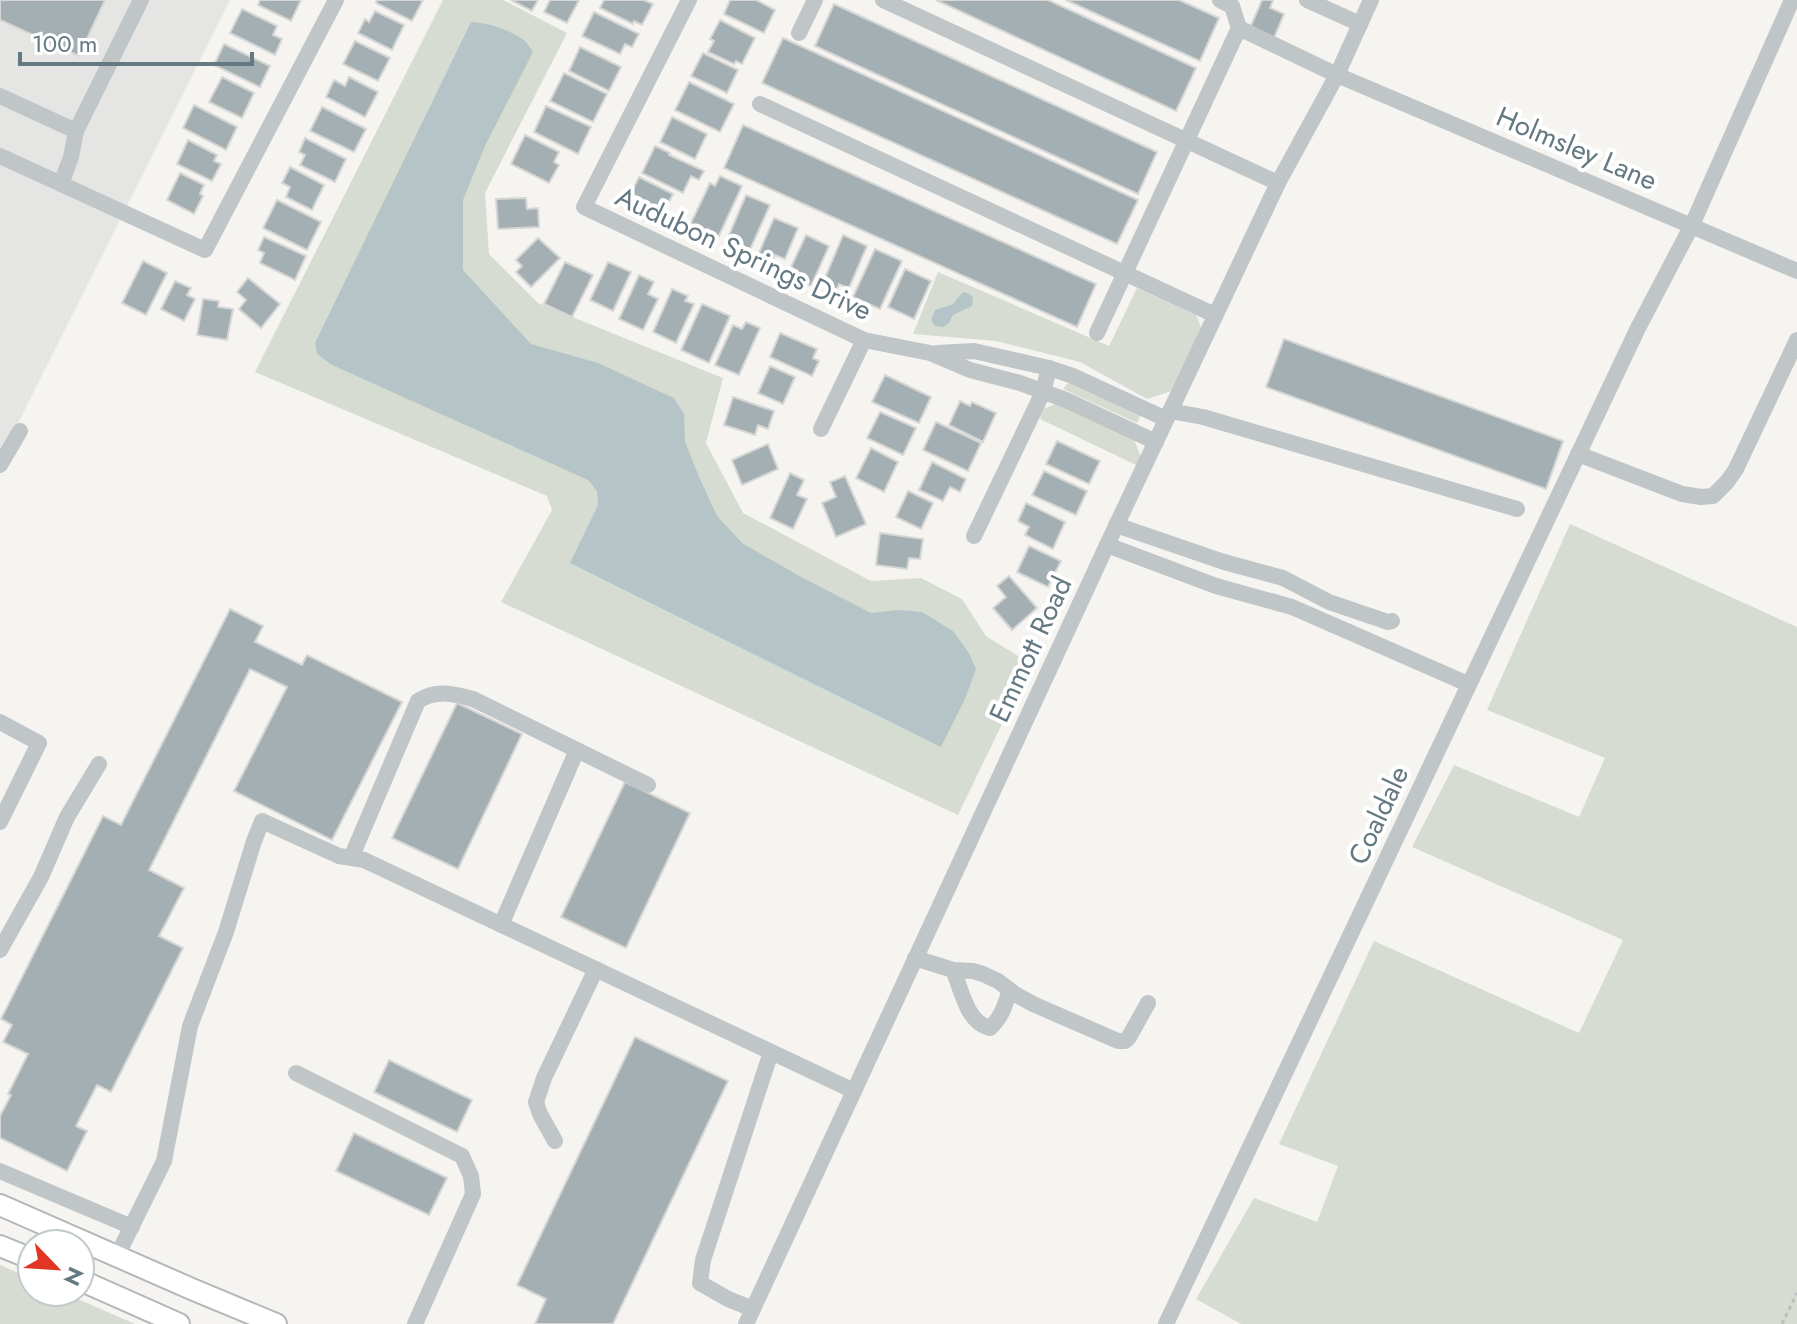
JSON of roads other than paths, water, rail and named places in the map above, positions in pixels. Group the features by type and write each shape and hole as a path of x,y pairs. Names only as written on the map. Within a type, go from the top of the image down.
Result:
{"main road":[{"path":"0,1205 276,1324"},
{"path":"102,1289 117,1256"},
{"path":"96,1287 179,1324"}],"street":[{"path":"61,184 76,131 141,0"},
{"path":"0,156 205,250 336,0"},
{"name":"Audubon Springs Drive","path":"689,0 584,207 864,340 930,353 970,370 1020,383 1066,400 1156,442"},
{"path":"799,33 815,0"},
{"path":"883,0 1278,183"},
{"path":"1097,333 1239,28 1232,6 1220,0"},
{"path":"1307,0 1360,24"},
{"name":"Emmott Road","path":"750,1316 1215,315 1278,183 1337,75 1371,0"},
{"name":"Coaldale","path":"1166,1324 1638,328 1692,225 1792,0"},
{"name":"Holmsley Lane","path":"1239,28 1337,75 1797,271"},
{"path":"0,96 76,131"},
{"path":"760,104 1215,315"},
{"path":"821,429 864,340"},
{"path":"1578,454 1682,494 1713,496 1736,469 1797,340"},
{"name":"Audubon Springs Drive","path":"930,353 974,351 1049,368 1168,415 1203,417 1517,509"},
{"path":"974,536 1043,392 1049,368"},
{"path":"0,465 20,431"},
{"path":"1116,525 1224,562 1283,578 1329,602 1392,621"},
{"path":"1107,545 1216,586 1292,607 1468,684"},
{"path":"351,858 418,701 435,693 473,699 648,785"},
{"path":"0,722 39,743 0,822"},
{"path":"501,925 577,750"},
{"path":"0,950 41,877 67,817 99,764"},
{"path":"117,1256 164,1161 190,1026 226,932 262,821 339,856 364,860 854,1091"},
{"path":"915,958 953,970 983,974 1033,1004 1118,1041 1129,1037 1148,1003"},
{"path":"555,1141 536,1102 544,1078 596,969"},
{"path":"953,970 963,999 981,1026 990,1028 999,1020 1010,990"},
{"path":"750,1316 700,1283 703,1260 771,1052"},
{"path":"296,1073 462,1156 471,1176 473,1194 415,1324"},
{"path":"0,1171 132,1227"}]}
